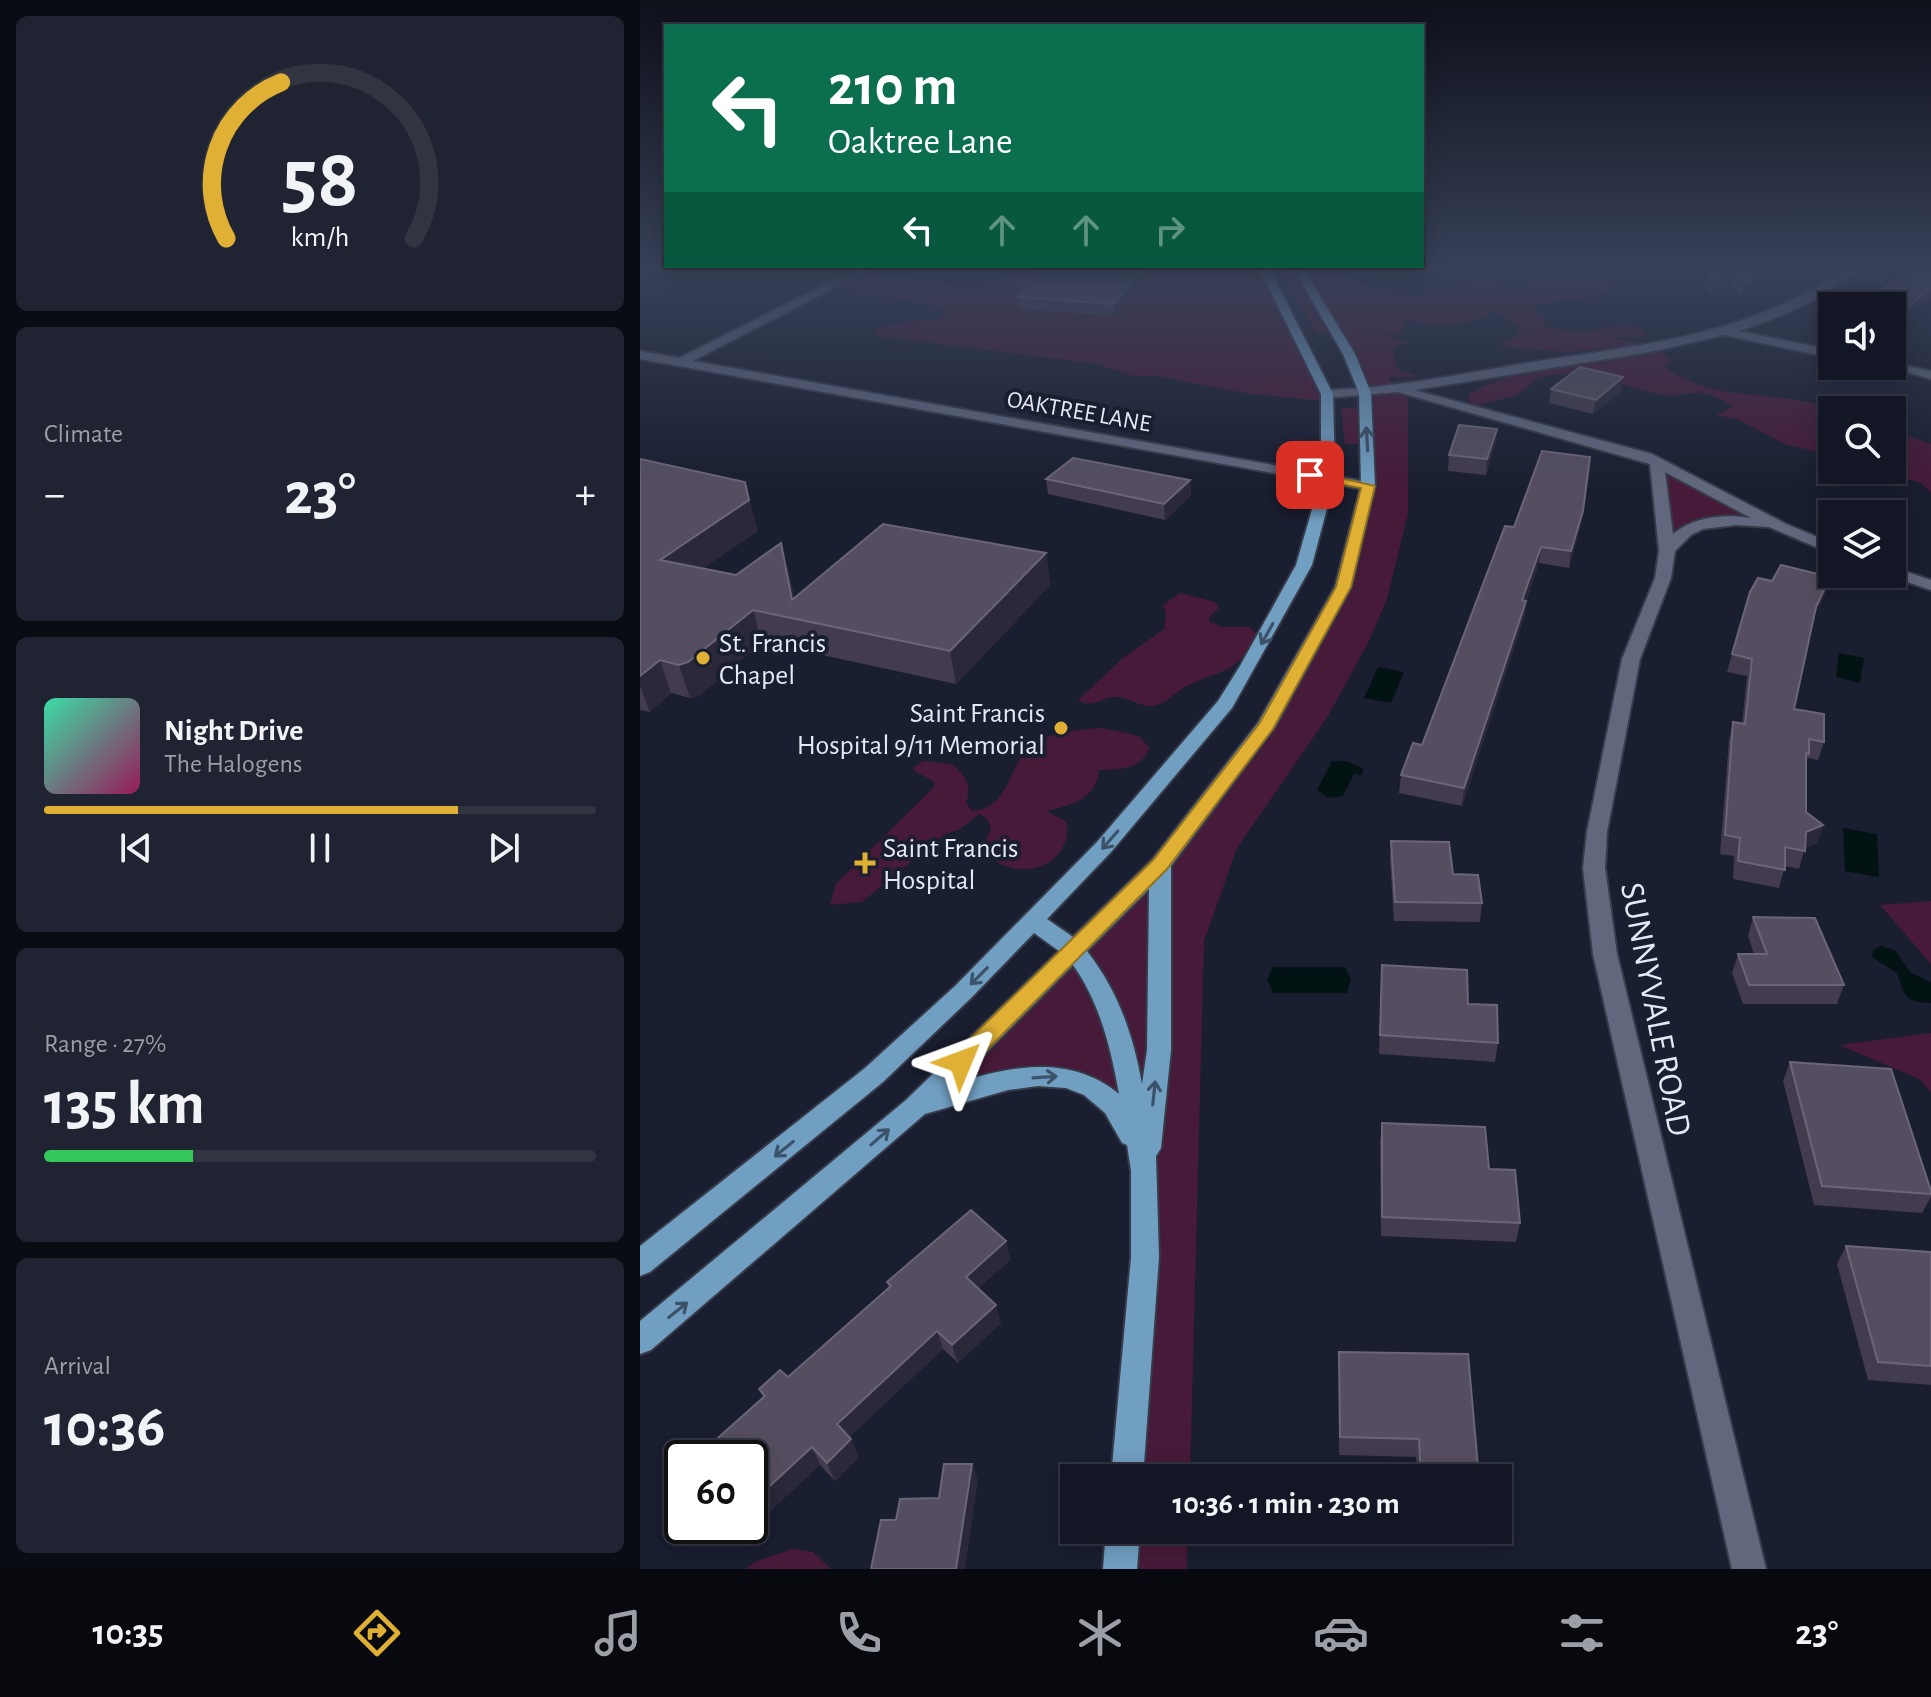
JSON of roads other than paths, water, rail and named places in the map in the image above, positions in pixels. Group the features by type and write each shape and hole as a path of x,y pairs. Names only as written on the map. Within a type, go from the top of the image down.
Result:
{"main road":[{"path":"640,1263 874,1075 1034,921 1104,847 1225,704 1304,565 1328,478 1327,394 1301,341"},
{"path":"640,1340 915,1107 1160,865 1236,770 1300,668 1343,587 1368,486 1365,393 1341,341"},
{"path":"1128,1464 1145,1257 1145,1171 1159,1050 1160,865"},
{"path":"1034,921 1074,950 1101,986 1114,1019 1145,1171"},
{"path":"915,1107 1002,1081 1050,1075 1070,1077 1089,1083 1117,1105 1145,1171"},
{"path":"1120,1569 1122,1544"}],"street":[{"path":"681,362 722,341"},
{"path":"1327,394 1395,389 1672,341"},
{"path":"1770,341 1818,351"},
{"name":"OAKTREE LANE","path":"640,355 1368,486"},
{"path":"1906,370 1931,375"},
{"path":"1395,389 1657,462 1818,543"},
{"name":"SUNNYVALE ROAD","path":"1657,462 1667,551 1663,578 1631,659 1597,832 1596,902 1605,954 1749,1569"},
{"path":"1667,551 1686,529 1708,522 1740,521 1781,527"},
{"path":"1906,577 1931,585"}],"place":[{"name":"St. Francis Chapel","path":"703,658"},
{"name":"Saint Francis Hospital 9/11 Memorial","path":"1061,728"},
{"name":"Saint Francis Hospital","path":"865,863"}]}
